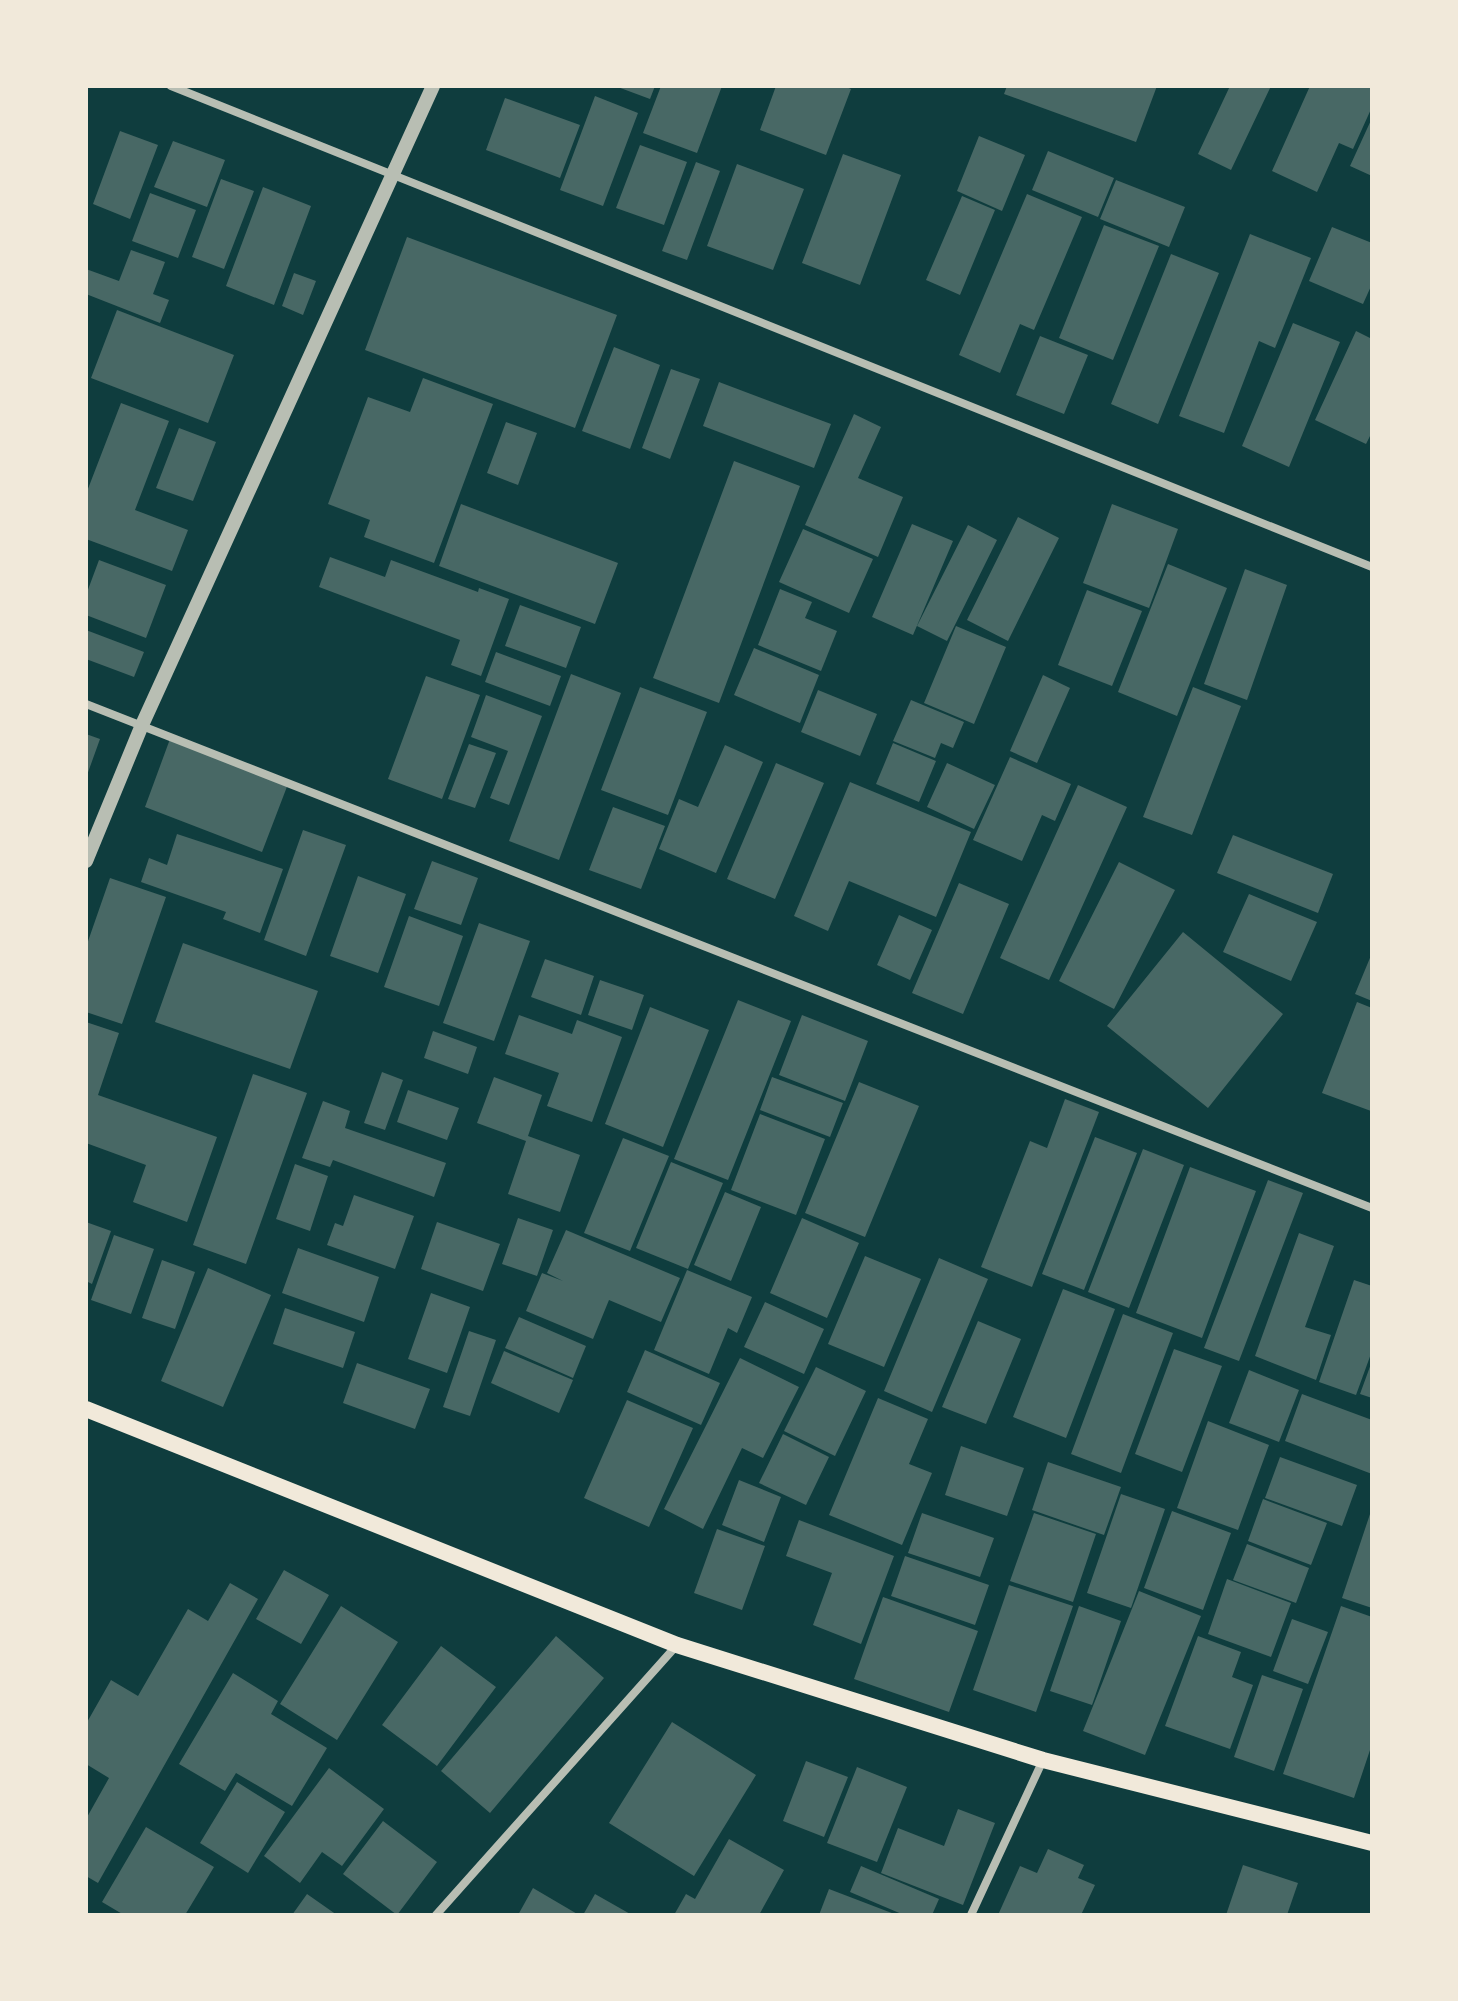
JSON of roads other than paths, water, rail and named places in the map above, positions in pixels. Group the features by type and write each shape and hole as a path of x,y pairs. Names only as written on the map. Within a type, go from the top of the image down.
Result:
{"main road":[{"path":"86,1409 677,1645 1043,1760 1372,1843"}],"street":[{"path":"171,86 1372,567"},
{"path":"86,861 142,725 433,86"},
{"path":"86,704 1372,1208"},
{"path":"436,1915 677,1645"},
{"path":"971,1915 1043,1760"}]}
